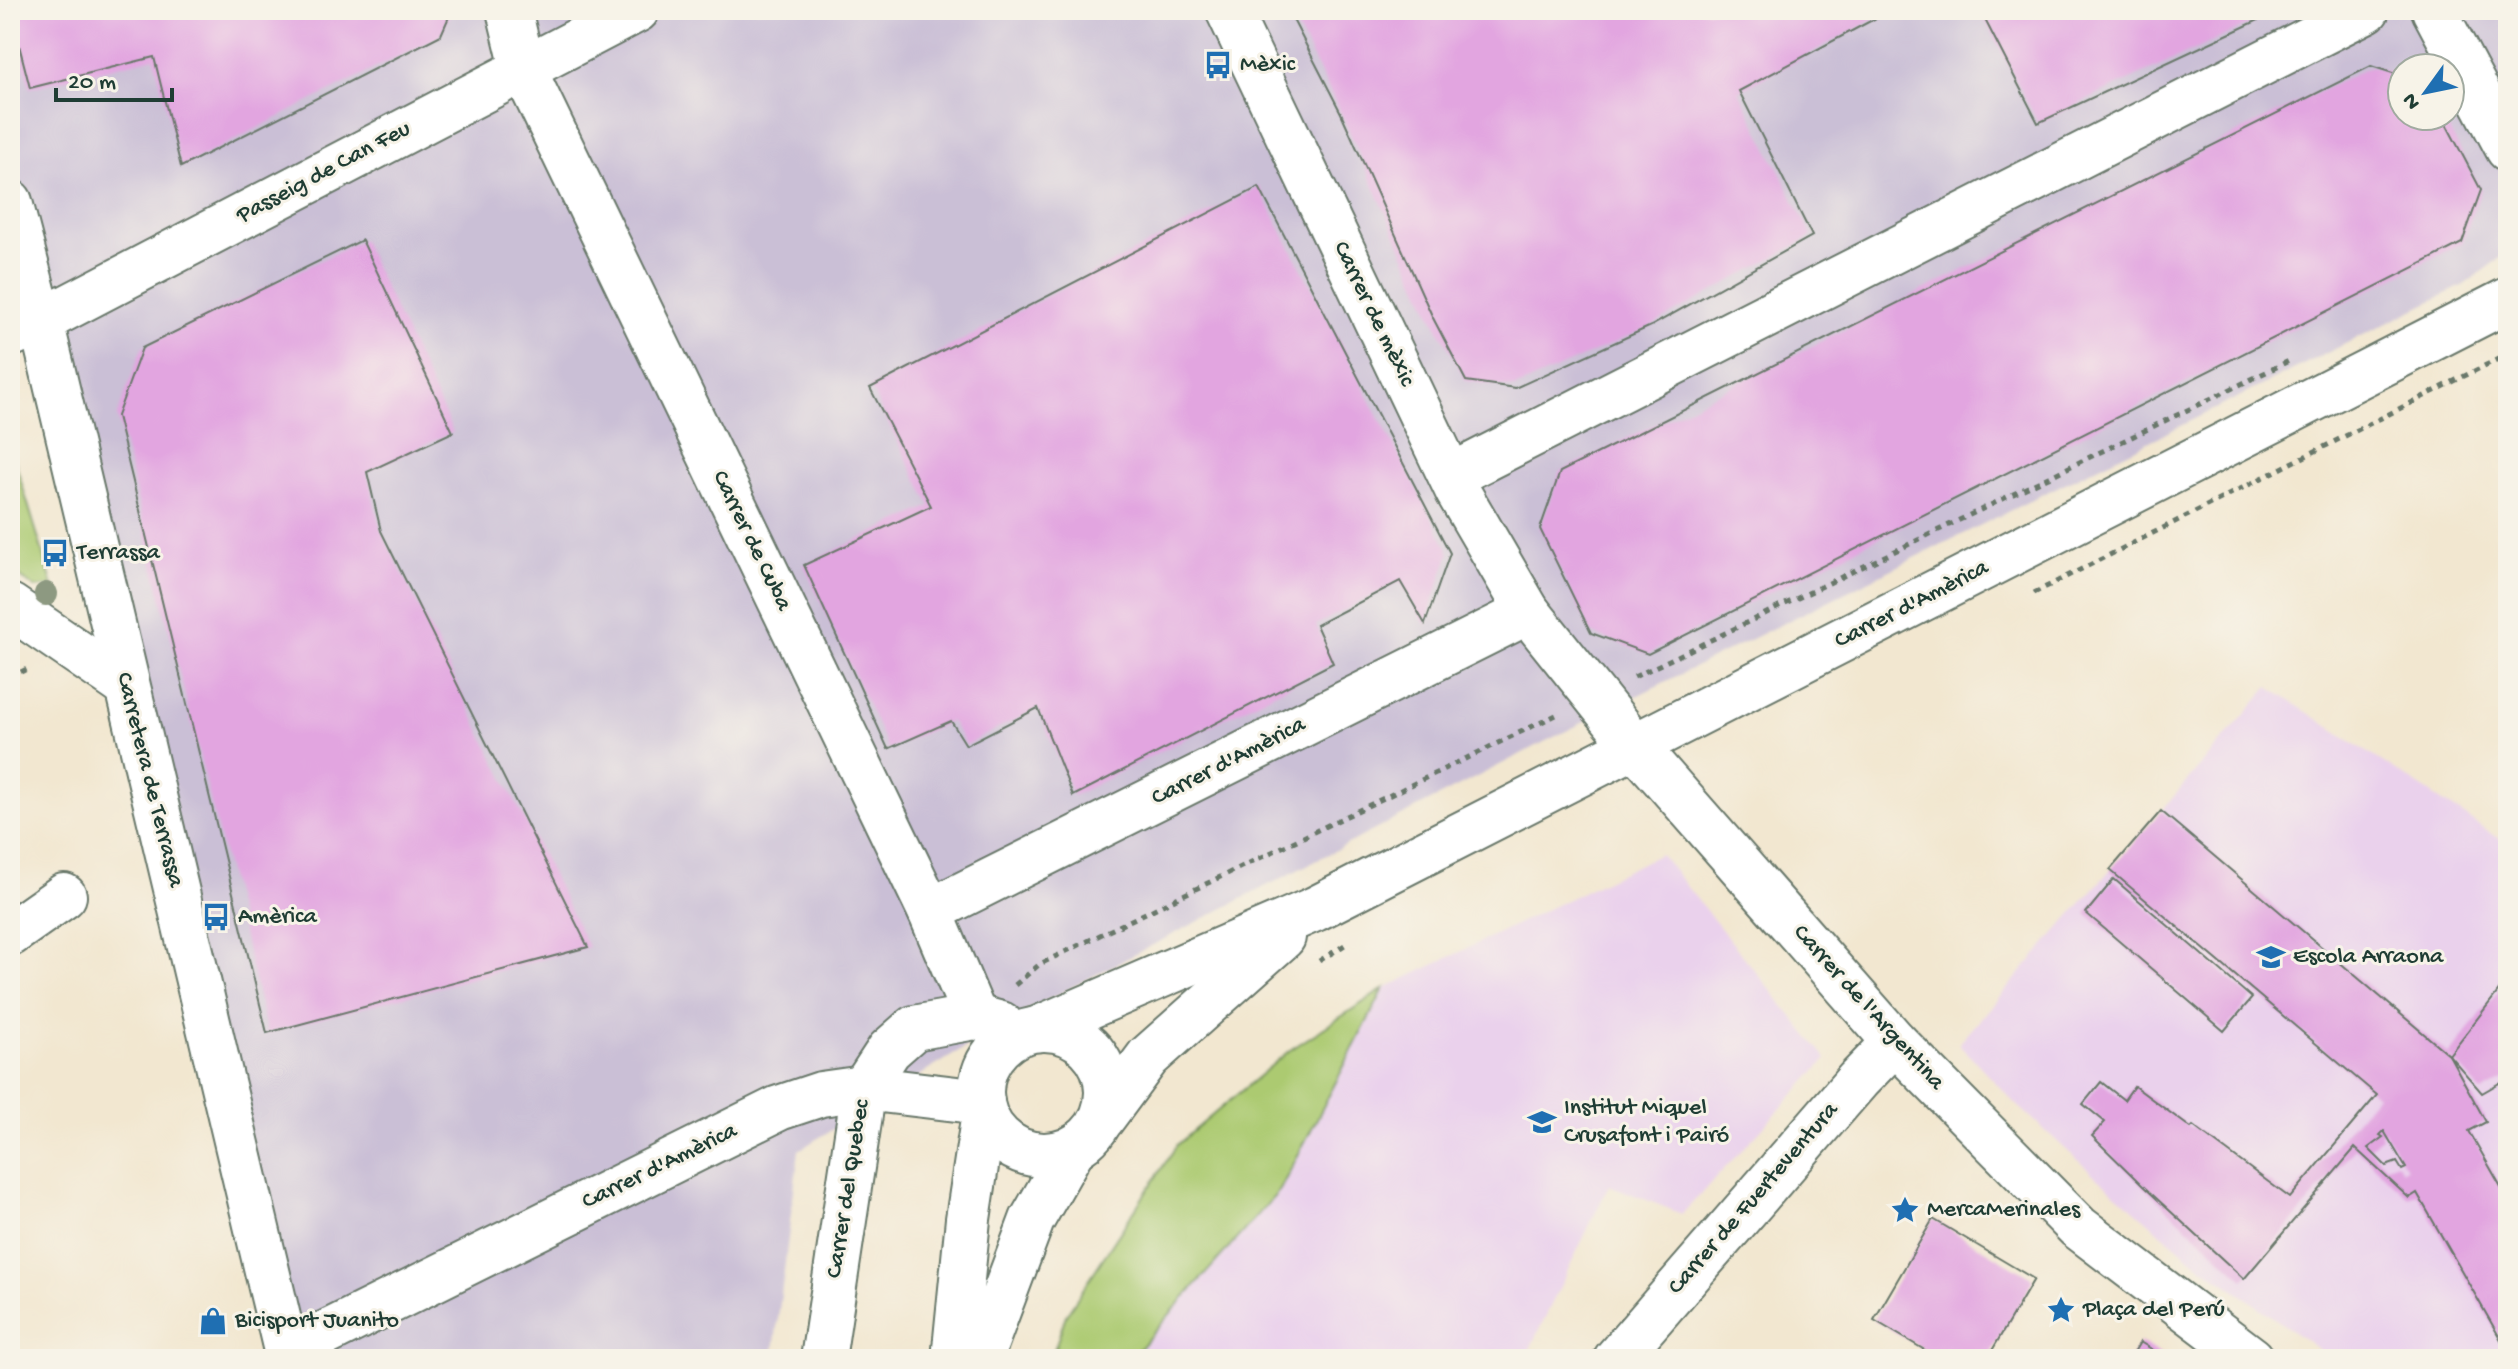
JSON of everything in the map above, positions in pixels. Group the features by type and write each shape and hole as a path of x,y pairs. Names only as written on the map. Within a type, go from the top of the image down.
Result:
{"street":[{"name":"Carrer de Cuba","path":"509,10 523,68 930,911 975,1017"},
{"name":"Passeig de Can Feu","path":"25,328 637,10"},
{"name":"Carrer de mèxic","path":"1228,10 1451,476 1528,612"},
{"path":"1451,476 2367,10"},
{"path":"2434,10 2508,149"},
{"name":"Carretera de Terrassa","path":"10,202 25,328 125,685 287,1356"},
{"name":"Carrer d'Amèrica","path":"1033,1030 1315,909 2508,300"},
{"path":"10,606 125,685"},
{"name":"Carrer d'Amèrica","path":"930,911 1528,612"},
{"name":"Carrer de l'Argentina","path":"1528,612 1636,747 1895,1042 2078,1227 2252,1359"},
{"path":"10,934 64,896"},
{"name":"Carrer d'Amèrica","path":"1102,1119 1148,1057 1315,909"},
{"path":"864,1088 889,1050 914,1028 975,1017 1033,1030 1060,1031 1090,1048 1103,1070 1108,1095 1102,1119 1090,1136 1072,1150 1032,1220 980,1359"},
{"path":"954,1359 983,1107 983,1077 989,1061 1006,1041 1033,1030"},
{"name":"Carrer de Fuerteventura","path":"1616,1359 1858,1080 1895,1042"},
{"name":"Carrer d'Amèrica","path":"287,1356 779,1108 821,1094 864,1088"},
{"name":"Carrer del Quebec","path":"823,1359 864,1088 983,1107"},
{"path":"983,1107 994,1131 1009,1145 1028,1154 1048,1156 1072,1150"}],"path":[{"path":"2445,331 2466,375"},
{"path":"975,1017 1040,964 2298,357"},
{"path":"10,1338 16,1359"}],"shaded area":[{"path":"10,10 2508,10 2508,252 2464,285 1554,737 1018,1015 799,1150 773,1359 304,1359 41,322 10,335"},
{"name":"Escola Arraona","path":"2269,687 2508,845 2508,1359 2332,1359 2194,1261 2014,1102 1959,1044"},
{"name":"Institut Miquel Crusafont i Pairó","path":"1660,854 1827,1059 1682,1214 1609,1185 1525,1359 1130,1359 1280,1190 1384,989"}],"green space":[{"path":"10,445 53,586 35,588 10,569"},
{"path":"1384,989 1280,1190 1130,1359 1051,1359 1066,1315 1177,1145 1290,1050"}],"building":[{"path":"10,10 452,10 441,35 181,167 154,57 30,88"},
{"path":"1288,10 1891,10 1739,91 1812,236 1651,326 1515,388 1466,381 1433,318 1341,113"},
{"path":"1980,10 2280,10 2038,123"},
{"path":"2371,66 2386,71 2386,132 2450,132 2481,190 2462,243 1648,654 1591,633 1540,529 1560,472"},
{"path":"1259,187 1450,553 1425,624 1400,581 1316,625 1333,663 1073,796 1038,708 966,745 951,721 888,749 804,565 931,506 870,388"},
{"path":"362,240 453,432 367,472 381,531 588,947 267,1033 117,416 142,348"},
{"path":"2161,811 2449,1055 2486,1122 2469,1131 2508,1199 2508,1352 2417,1193 2409,1198 2355,1148 2244,1279 2092,1136 2105,1122 2083,1104 2101,1082 2124,1100 2134,1086 2290,1198 2377,1095 2110,870","holes":["2384,1131 2406,1168 2402,1170 2397,1162 2386,1166 2368,1148 2383,1137 2380,1135"]},
{"path":"2114,879 2252,998 2224,1031 2086,913"},
{"path":"2508,979 2508,1078 2482,1093 2449,1055"},
{"path":"1933,1219 2034,1279 1987,1359 1940,1359 1874,1320"},
{"path":"2140,1342 2168,1359 2130,1359"}],"place":[{"name":"Mèxic","path":"1218,65"},
{"name":"Terrassa","path":"55,553"},
{"name":"Amèrica","path":"216,917"},
{"name":"Escola Arraona","path":"2271,957"},
{"name":"Institut Miquel Crusafont i Pairó","path":"1542,1122"},
{"name":"MercaMerinales","path":"1905,1210"},
{"name":"Plaça del Perú","path":"2061,1310"},
{"name":"Bicisport Juanito","path":"213,1321"}]}
